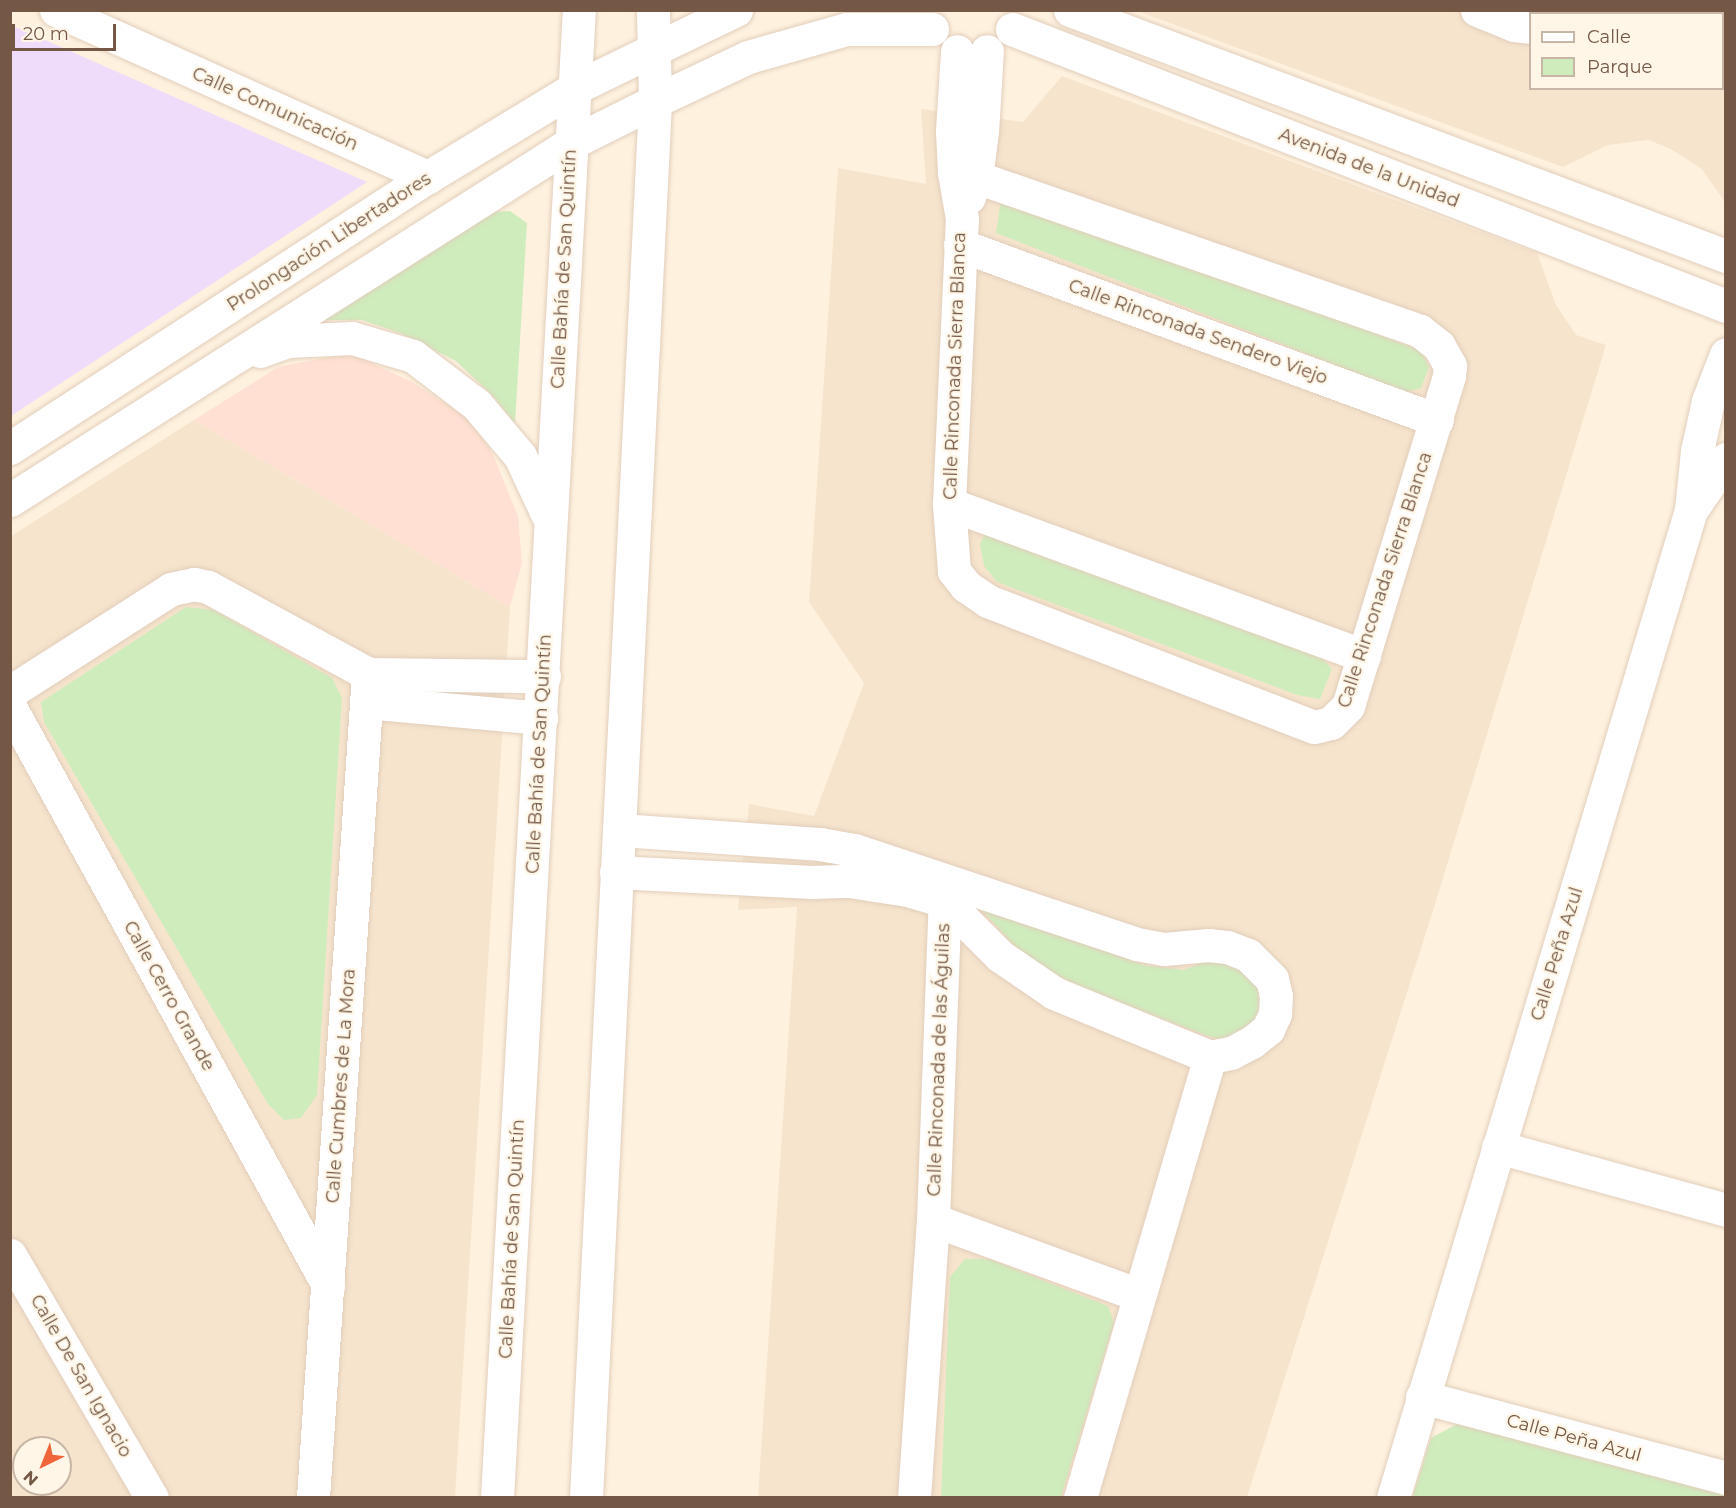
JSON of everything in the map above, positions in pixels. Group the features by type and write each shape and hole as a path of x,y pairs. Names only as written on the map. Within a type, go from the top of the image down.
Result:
{"street":[{"name":"Calle Comunicación","path":"56,10 428,177"},
{"name":"Calle Bahía de San Quintín","path":"497,1497 579,10"},
{"path":"586,1497 655,101 653,10"},
{"path":"655,49 736,10"},
{"path":"1070,10 1725,256"},
{"path":"1478,10 1514,25 1529,27"},
{"path":"10,500 571,143 655,101 748,57 846,29 930,20 939,39 972,51 1005,39 1014,20"},
{"name":"Avenida de la Unidad","path":"1014,20 1572,247 1725,306"},
{"name":"Prolongación Libertadores","path":"10,448 428,177 575,88 655,49"},
{"name":"Calle Rinconada Sierra Blanca","path":"965,175 1420,331 1439,346 1450,366 1437,420 1348,706 1331,723 1314,727 977,594 954,571 949,504 961,232 972,51"},
{"path":"1572,247 1586,204"},
{"name":"Calle Rinconada Sendero Viejo","path":"961,232 1437,420"},
{"path":"193,329 219,366"},
{"path":"219,366 288,341 352,338 413,356 477,405 513,447 520,456 550,521"},
{"name":"Calle Peña Azul","path":"1394,1497 1422,1397 1691,510 1718,458 1708,401 1725,354"},
{"path":"949,504 1364,656"},
{"path":"10,692 171,589 194,584 208,587 367,688 541,717"},
{"path":"367,688 544,676"},
{"name":"Calle Cumbres de La Mora","path":"313,1497 367,688"},
{"name":"Calle Cerro Grande","path":"10,707 328,1285"},
{"name":"Calle Rinconada de las Águilas","path":"620,830 820,844 875,856 945,890 1137,944 1164,949 1208,945 1248,955 1272,979 1276,996 1275,1014 1268,1029 1252,1042 1231,1053 1210,1057 1054,993 1000,956 945,890"},
{"name":"Calle Rinconada de las Águilas","path":"616,872 812,882 849,881 907,890 945,890"},
{"name":"Calle Rinconada de las Águilas","path":"914,1497 933,1220 945,890"},
{"path":"1080,1497 1210,1057"},
{"path":"1498,1147 1725,1210"},
{"name":"Calle Rinconada de las Águilas","path":"933,1220 1139,1295"},
{"name":"Calle De San Ignacio","path":"10,1254 152,1497"},
{"name":"Calle Peña Azul","path":"1422,1397 1725,1478"}],"shaded area":[{"path":"1137,11 1725,11 1725,202 1701,168 1669,148 1648,140 1608,145 1563,167"},
{"path":"11,25 367,182 11,416"},
{"path":"1062,76 1537,253 1556,305 1576,335 1606,345 1436,901 1247,1497 758,1497 797,907 738,910 749,804 814,816 864,683 809,602 838,168 926,184 921,109 1023,122"},
{"path":"350,353 412,382 467,418 492,452 518,516 522,563 510,607 194,420 278,367"},
{"path":"194,420 510,607 455,1497 11,1498 11,536"}],"green space":[{"path":"1007,193 1421,351 1429,367 1421,388 1405,392 996,233 1001,198"},
{"path":"510,211 527,223 515,424 494,397 456,361 400,333 362,320 322,320 489,212"},
{"path":"985,534 1321,657 1332,669 1320,699 1297,695 997,582 984,566 980,544"},
{"path":"186,607 214,610 332,678 342,698 317,1095 301,1118 284,1120 268,1104 44,722 41,702"},
{"path":"995,907 1143,965 1184,970 1214,958 1260,979 1261,1019 1232,1042 1208,1036 1075,985 1022,954 980,908"},
{"path":"965,1259 989,1259 1108,1306 1114,1323 1061,1497 941,1498 950,1277"},
{"path":"1457,1424 1726,1490 1725,1498 1412,1498 1431,1438"}]}
